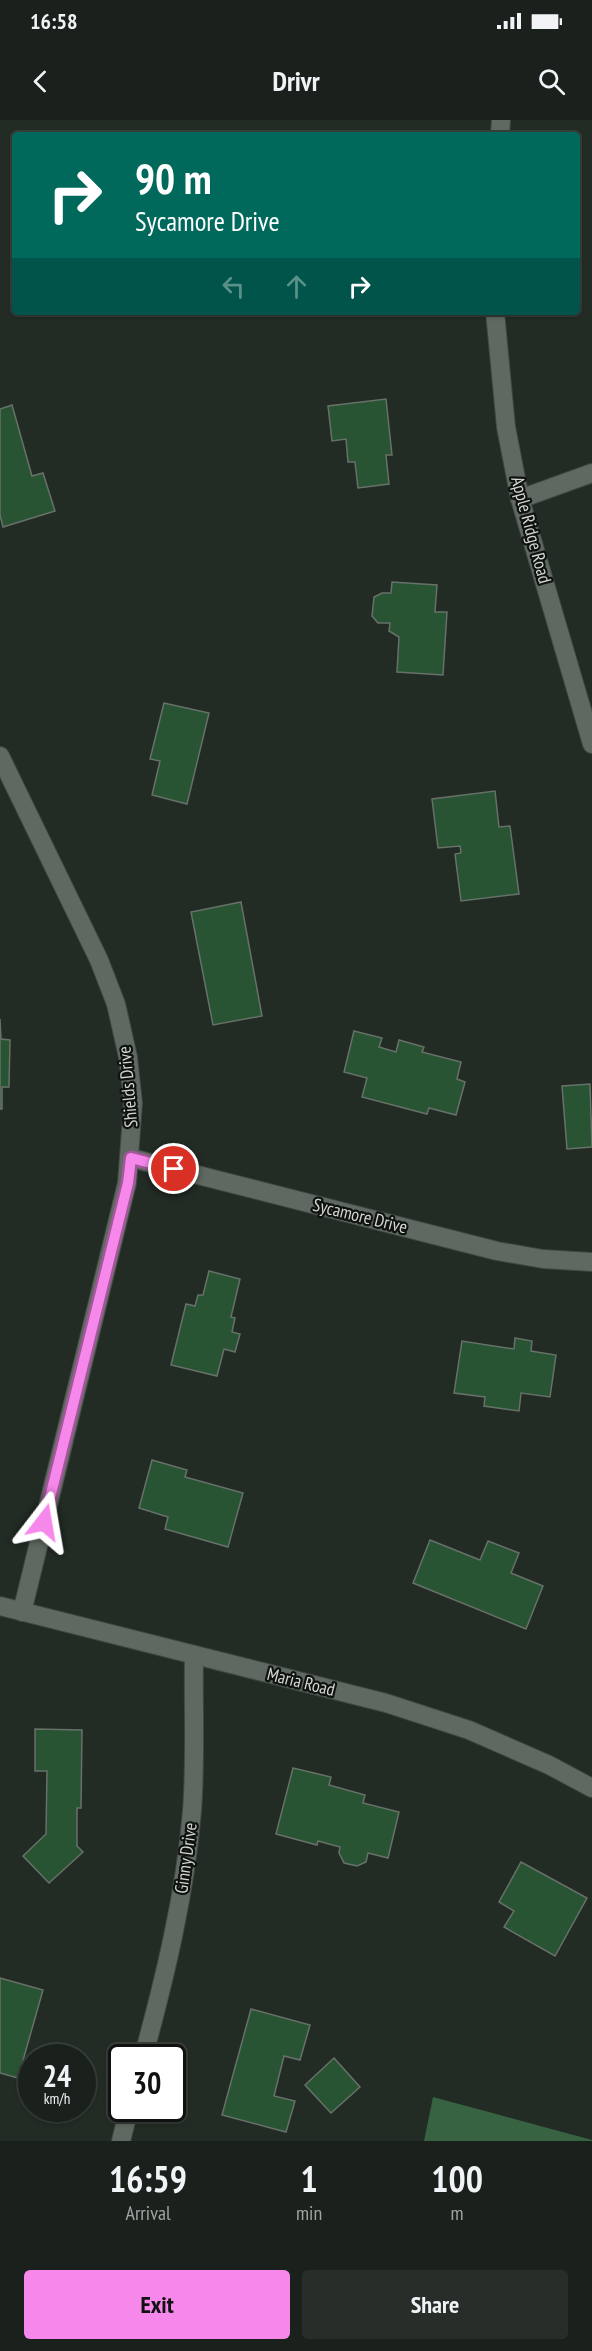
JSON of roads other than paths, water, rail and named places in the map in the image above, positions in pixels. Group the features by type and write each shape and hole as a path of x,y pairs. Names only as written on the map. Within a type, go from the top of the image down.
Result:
{"street":[{"name":"Apple Ridge Road","path":"495,315 506,427 520,499 592,744"},
{"path":"520,499 592,473"},
{"name":"Shields Drive","path":"0,756 99,960 116,1004 128,1057 133,1103 128,1183 22,1612"},
{"name":"Sycamore Drive","path":"131,1158 497,1251 543,1259 592,1262"},
{"name":"Maria Road","path":"0,1606 386,1703 469,1730 549,1765 592,1788"},
{"name":"Ginny Drive","path":"147,2044 164,1982 181,1899 192,1810 194,1654"},
{"path":"121,2141 126,2122"}]}
